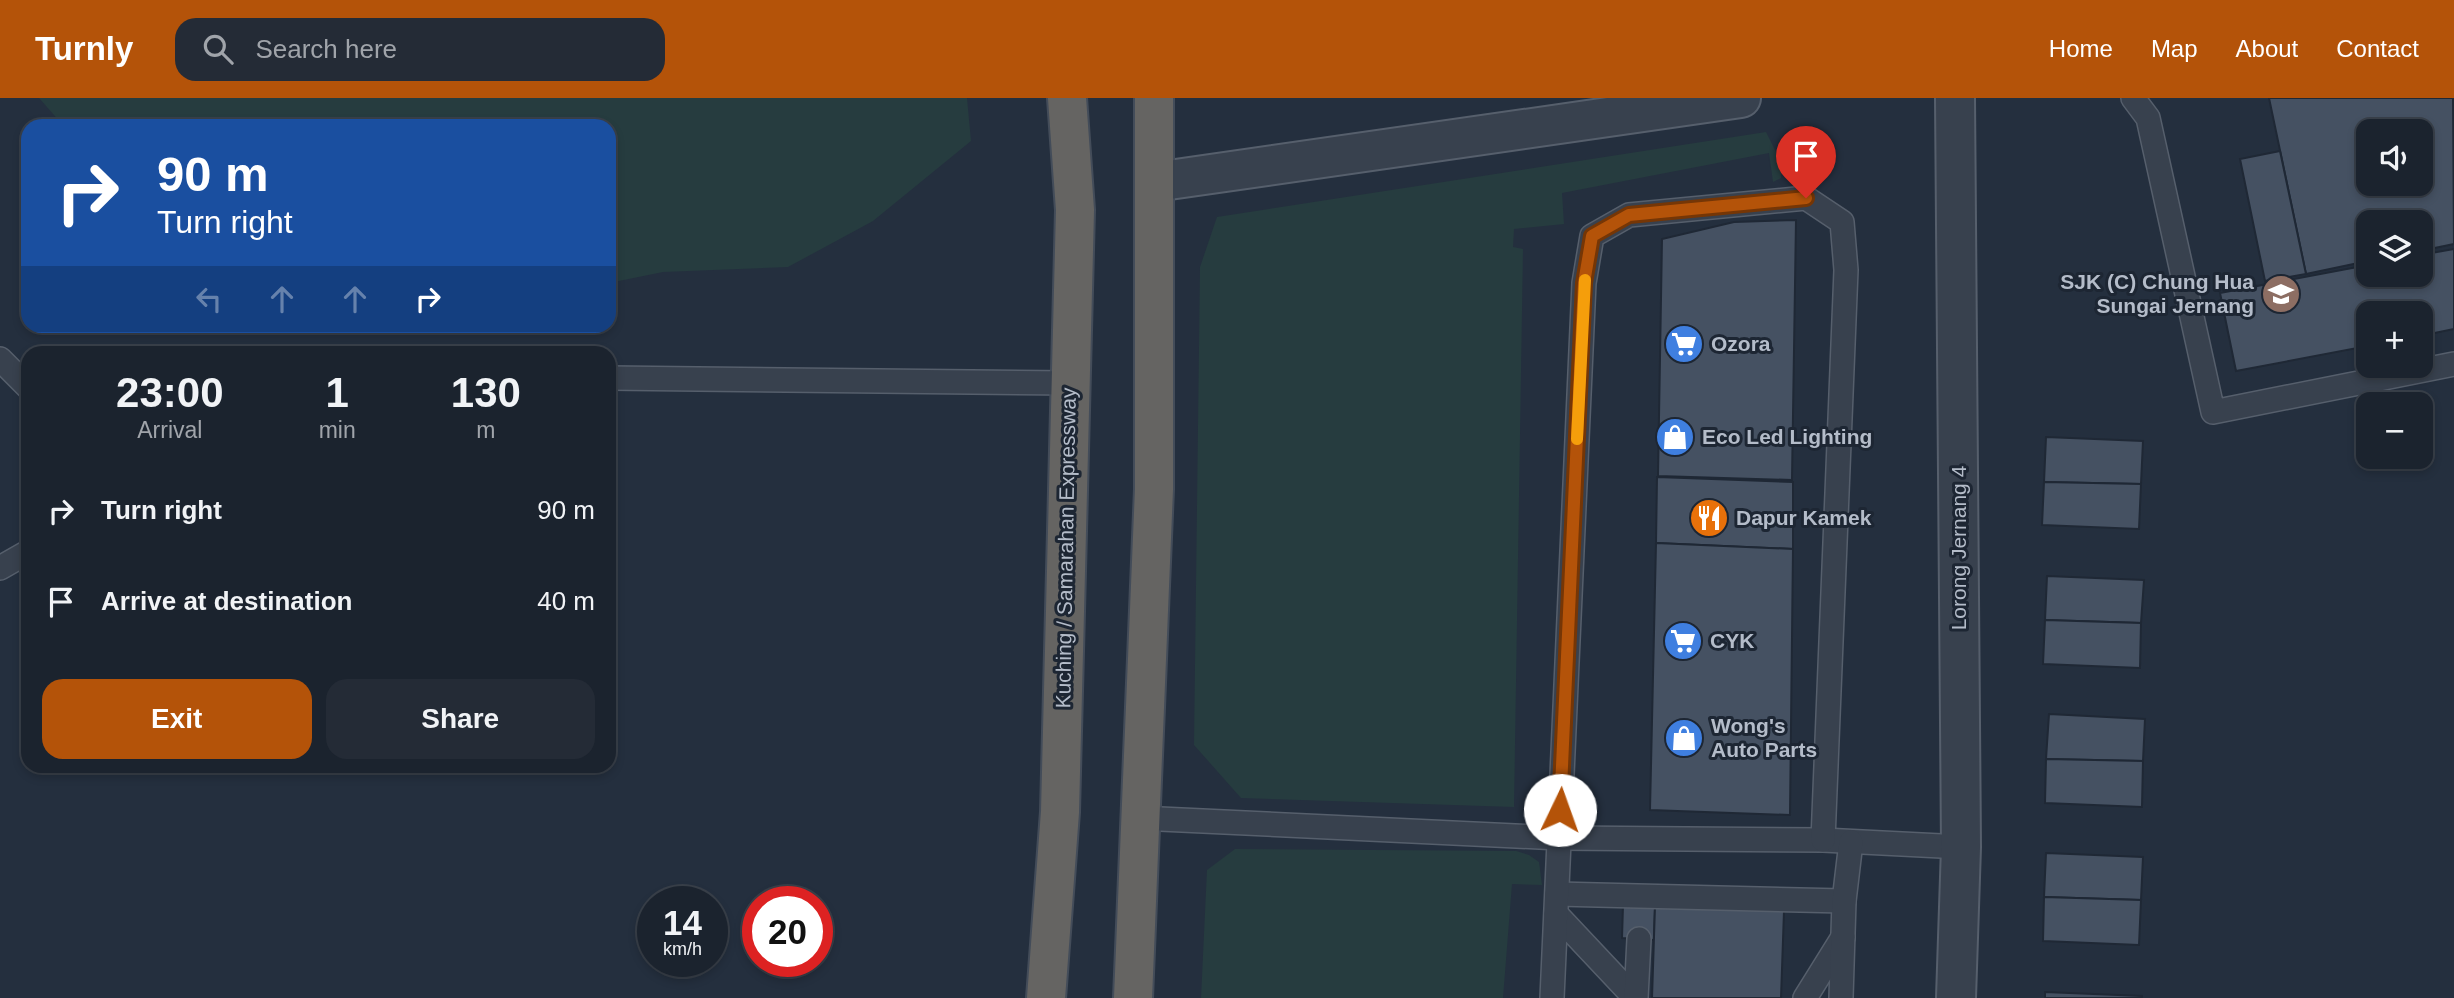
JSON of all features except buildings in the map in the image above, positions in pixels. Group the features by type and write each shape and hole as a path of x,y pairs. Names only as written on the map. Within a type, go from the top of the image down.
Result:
{"highway":[{"name":"Kuching / Samarahan Expressway","path":"1046,998 1060,812 1075,210 1067,98"},
{"path":"1133,998 1154,489 1154,98"}],"street":[{"path":"1155,181 1741,98"},
{"name":"Lorong Jernang 4","path":"1955,98 1961,847 1956,998"}],"lane":[{"path":"2133,98 2153,108 2213,412 2454,364"},
{"path":"1552,998 1584,283 1592,236 1629,215 1806,198 1842,222 1846,270 1823,840"},
{"path":"0,359 21,380"},
{"path":"616,378 1070,383"},
{"path":"0,568 21,556"},
{"path":"1139,818 1559,838 1823,840 1961,847"},
{"path":"1841,998 1844,901 1851,842"},
{"path":"1557,904 1640,901 1844,901"},
{"path":"1557,904 1636,998"},
{"path":"1805,998 1843,937"},
{"path":"1636,998 1639,939"}],"green space":[{"path":"39,98 967,98 971,141 873,221 788,267 663,272 616,282 616,119 57,119"},
{"path":"1766,132 1781,162 1781,178 1773,182 1769,153 1562,193 1564,224 1514,229 1513,247 1523,249 1514,807 1241,798 1194,745 1200,267 1217,217"},
{"path":"1235,849 1516,851 1539,862 1542,885 1512,884 1503,998 1201,998 1207,870"}],"slow traffic":[{"path":"1577,439 1585,280"}],"place":[{"name":"SJK (C) Chung Hua Sungai Jernang","path":"2281,294"},
{"name":"Ozora","path":"1684,344"},
{"name":"Eco Led Lighting","path":"1675,437"},
{"name":"Dapur Kamek","path":"1709,518"},
{"name":"CYK","path":"1683,641"},
{"name":"Wong's Auto Parts","path":"1684,738"}],"route":[{"path":"1560,810 1584,283 1592,236 1629,215 1806,198"}]}
